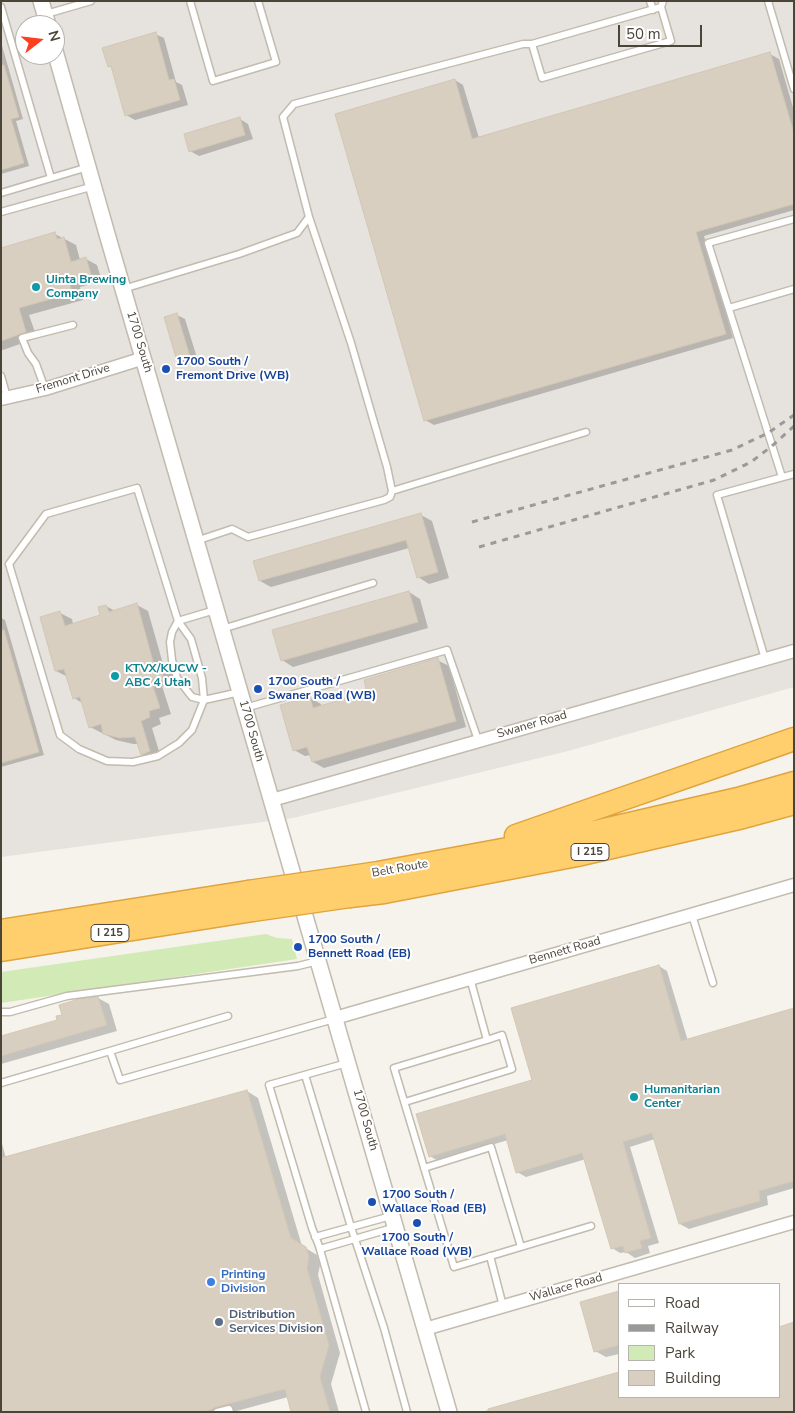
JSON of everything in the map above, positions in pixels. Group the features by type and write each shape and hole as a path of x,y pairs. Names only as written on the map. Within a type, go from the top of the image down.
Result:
{"highway":[{"path":"447,861 794,739"},
{"name":"Belt Route","path":"1,931 250,901 347,887 447,861 587,834 738,799 794,783"},
{"name":"Belt Route","path":"347,887 394,890 586,853 743,817 794,803"},
{"name":"Belt Route","path":"1,950 250,901"}],"street":[{"name":"1700 South","path":"59,65 449,1412"},
{"name":"Fremont Drive","path":"4,398 45,389 144,358"},
{"name":"Swaner Road","path":"272,800 794,651"},
{"name":"Bennett Road","path":"336,1018 794,885"},
{"name":"Wallace Road","path":"425,1328 794,1222"}],"lane":[{"path":"44,14 91,1"},
{"path":"190,1 213,81 276,62 258,1"},
{"path":"650,1 653,10"},
{"path":"768,1 794,89"},
{"path":"196,541 232,530 248,537 384,500 390,497 392,492 387,467 351,343 310,217 283,117 294,104 523,44 532,44 653,10 662,4 671,41 542,78 532,44"},
{"path":"1,7 51,178"},
{"path":"1,193 88,167"},
{"path":"1,212 94,186"},
{"path":"123,289 239,254 297,232 310,217"},
{"path":"782,477 708,243 794,219"},
{"path":"729,308 794,289"},
{"path":"45,389 36,364 28,353 22,338 73,325"},
{"path":"1,376 4,398"},
{"path":"392,492 586,432"},
{"path":"764,659 717,495 794,474"},
{"path":"137,488 178,622 191,638 202,678 204,700 192,730 179,743 158,756 133,762 107,761 79,749 60,735 9,564 46,514 137,488"},
{"path":"222,629 373,583"},
{"path":"216,610 178,622 172,632 170,642 177,678 192,697 204,700 240,692"},
{"path":"245,708 447,650 478,740"},
{"path":"692,915 713,983"},
{"path":"1,1012 10,1012 68,996 298,966 319,960"},
{"path":"470,978 487,1040"},
{"path":"1,1083 228,1016"},
{"path":"110,1051 120,1080 336,1018"},
{"path":"405,1102 512,1069 502,1035 394,1068 454,1267 591,1226"},
{"path":"348,1063 269,1085 320,1249 366,1412"},
{"path":"305,1075 384,1328 407,1412"},
{"path":"424,1168 491,1147 520,1247"},
{"path":"315,1237 351,1227 394,1222"},
{"path":"320,1249 355,1240 394,1222"},
{"path":"490,1256 503,1306"},
{"path":"218,1412 229,1409 230,1412"}],"shaded area":[{"path":"1,1 794,1 794,687 568,751 293,818 1,857"},
{"path":"1,1 14,1 18,15 15,15 15,65 33,65 66,181 1,200 1,174 30,166 17,122 26,119 1,33"}],"green space":[{"path":"266,934 277,938 292,939 297,959 1,1003 1,972"}],"building":[{"path":"156,32 169,80 174,79 180,100 125,116 111,66 108,67 102,48"},
{"path":"770,52 794,133 794,204 696,232 726,334 424,421 335,114 455,79 472,139"},
{"path":"1,65 4,65 19,117 11,119 24,163 1,170"},
{"path":"240,117 245,135 189,152 184,134"},
{"name":"Uinta Brewing Company","path":"55,232 57,239 64,237 71,262 86,257 91,275 69,280 72,293 19,308 26,332 1,341 1,248"},
{"path":"177,313 190,357 177,361 164,317"},
{"path":"421,513 438,572 417,578 406,540 259,581 253,561"},
{"path":"409,591 418,622 281,661 272,630"},
{"name":"KTVX/KUCW - ABC 4 Utah","path":"137,603 154,665 162,663 163,680 151,680 160,708 149,711 150,717 141,721 150,751 141,755 135,737 120,738 103,734 101,724 89,728 80,697 73,699 64,669 55,671 40,617 60,611 65,626 100,615 98,607 106,605 109,612"},
{"path":"1,630 4,630 39,752 1,763"},
{"path":"438,658 456,721 312,762 307,747 293,751 280,705 310,697 313,708 367,692 364,680"},
{"name":"Humanitarian Center","path":"659,965 681,1041 794,1008 794,1181 759,1191 760,1201 679,1224 652,1133 623,1142 651,1238 640,1241 642,1248 625,1253 623,1246 611,1249 582,1153 516,1173 505,1134 429,1157 416,1114 532,1080 511,1008"},
{"path":"98,997 107,1025 1,1056 1,1036 57,1020 56,1016 62,1015 59,1005 79,999"},
{"path":"247,1090 291,1238 306,1247 309,1257 307,1268 329,1345 320,1377 330,1412 291,1412 285,1389 216,1407 205,1412 1,1412 1,1158"},
{"path":"618,1291 618,1345 594,1352 580,1302"},
{"path":"794,1322 794,1412 489,1412 488,1409 618,1372 618,1398 780,1398 780,1327"}],"railway":[{"path":"472,522 732,450 768,433 794,415"},
{"path":"479,547 714,480 751,462 794,426"}],"place":[{"name":"Uinta Brewing Company","path":"36,287"},
{"name":"1700 South / Fremont Drive (WB)","path":"166,369"},
{"name":"KTVX/KUCW - ABC 4 Utah","path":"115,676"},
{"name":"1700 South / Swaner Road (WB)","path":"258,689"},
{"name":"1700 South / Bennett Road (EB)","path":"298,947"},
{"name":"Humanitarian Center","path":"634,1097"},
{"name":"1700 South / Wallace Road (EB)","path":"372,1202"},
{"name":"1700 South / Wallace Road (WB)","path":"417,1223"},
{"name":"Printing Division","path":"211,1282"},
{"name":"Distribution Services Division","path":"219,1322"}]}
